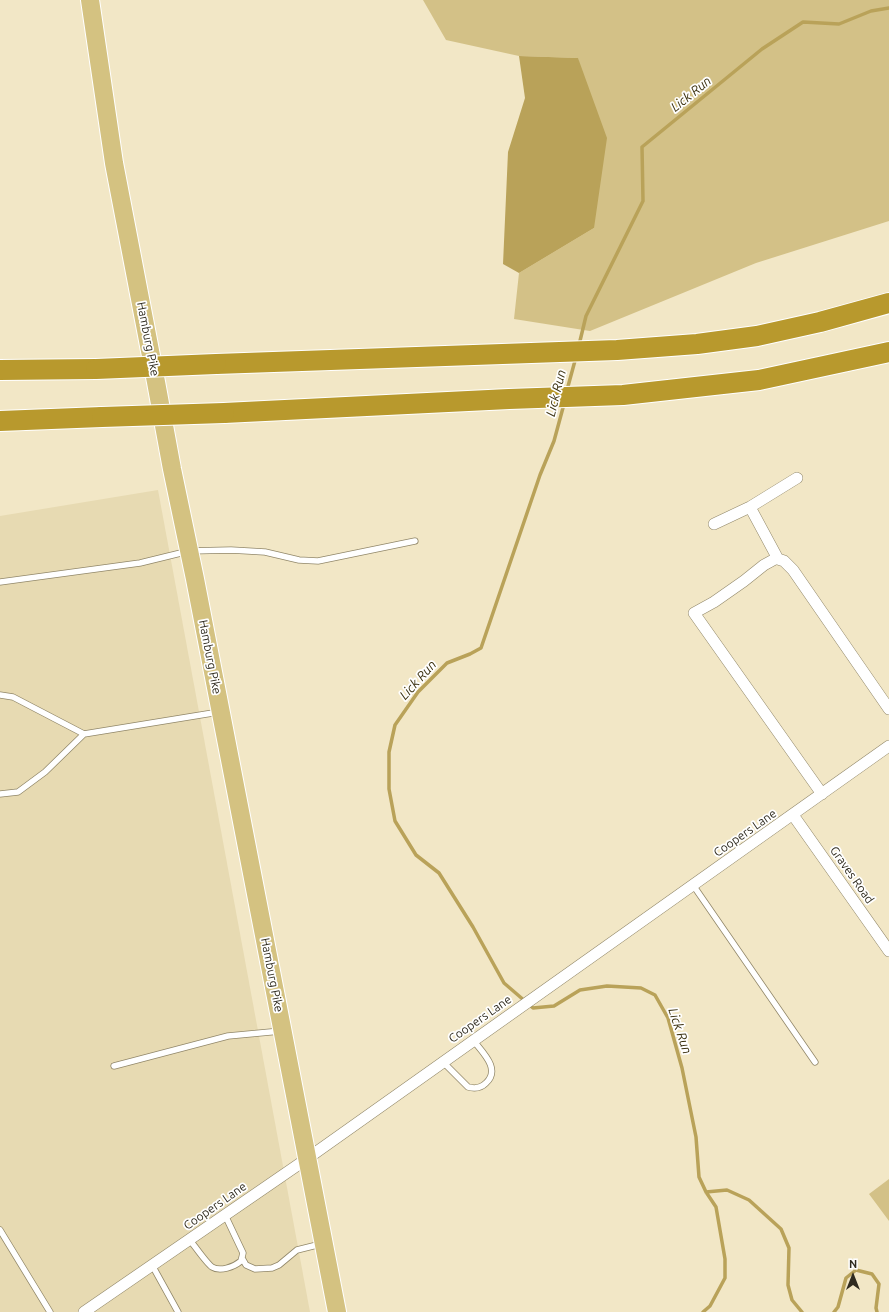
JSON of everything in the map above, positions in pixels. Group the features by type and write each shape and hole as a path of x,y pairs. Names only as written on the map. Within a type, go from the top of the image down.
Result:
{"highway":[{"path":"0,370 96,369 617,350 697,344 757,336 820,322 889,303"},
{"path":"0,421 224,413 623,395 759,380 889,352"}],"main road":[{"name":"Hamburg Pike","path":"90,0 114,163 172,469 221,712 337,1312"}],"street":[{"path":"714,524 750,507 797,478"},
{"path":"750,507 778,559"},
{"path":"822,794 694,613 720,598 774,559 784,561 793,570 889,709"},
{"name":"Coopers Lane","path":"87,1311 308,1158 889,746"},
{"name":"Graves Road","path":"793,815 889,950"}],"lane":[{"path":"0,582 140,563 189,551 231,550 264,552 299,560 318,561 415,541"},
{"path":"0,695 13,697 84,734"},
{"path":"0,794 18,792 45,772 84,734 221,712"},
{"path":"693,885 815,1062"},
{"path":"114,1066 228,1036 283,1031"},
{"path":"443,1062 468,1088 474,1089 482,1087 491,1078 493,1070 489,1061 473,1040"},
{"path":"225,1215 242,1253 242,1258 246,1265 255,1269 272,1268 279,1265 296,1250 324,1244"},
{"path":"0,1230 50,1312"},
{"path":"190,1239 212,1267 221,1269 235,1266 241,1261 242,1258"},
{"path":"152,1265 178,1312"}],"shaded area":[{"path":"423,0 889,0 889,221 756,263 590,331 514,319 519,273 594,228 578,58 519,56 446,40"},
{"path":"519,56 578,58 607,138 594,228 519,273 503,264 508,152 525,98"},
{"path":"158,490 310,1312 0,1312 0,516"},
{"path":"889,1179 889,1221 869,1194"}],"waterway":[{"name":"Lick Run","path":"579,345 586,316 643,201 642,147 762,49 803,22 839,24 871,11 889,8"},
{"name":"Lick Run","path":"567,390 576,357"},
{"name":"Lick Run","path":"564,404 554,441 540,475 481,648 447,663 418,692 395,725 389,752 389,789 395,821 416,855 439,873 473,927 504,983 533,1008 554,1006 580,990 607,986 641,988 655,995 668,1018 682,1068 696,1137 699,1177 706,1192 716,1207 725,1259 725,1278 710,1306 703,1312"},
{"path":"706,1192 727,1190 749,1200 781,1229 789,1248 788,1285 792,1300 802,1312"},
{"path":"834,1312 838,1307 846,1278 856,1270 872,1274 879,1284 876,1308 877,1312"}]}
